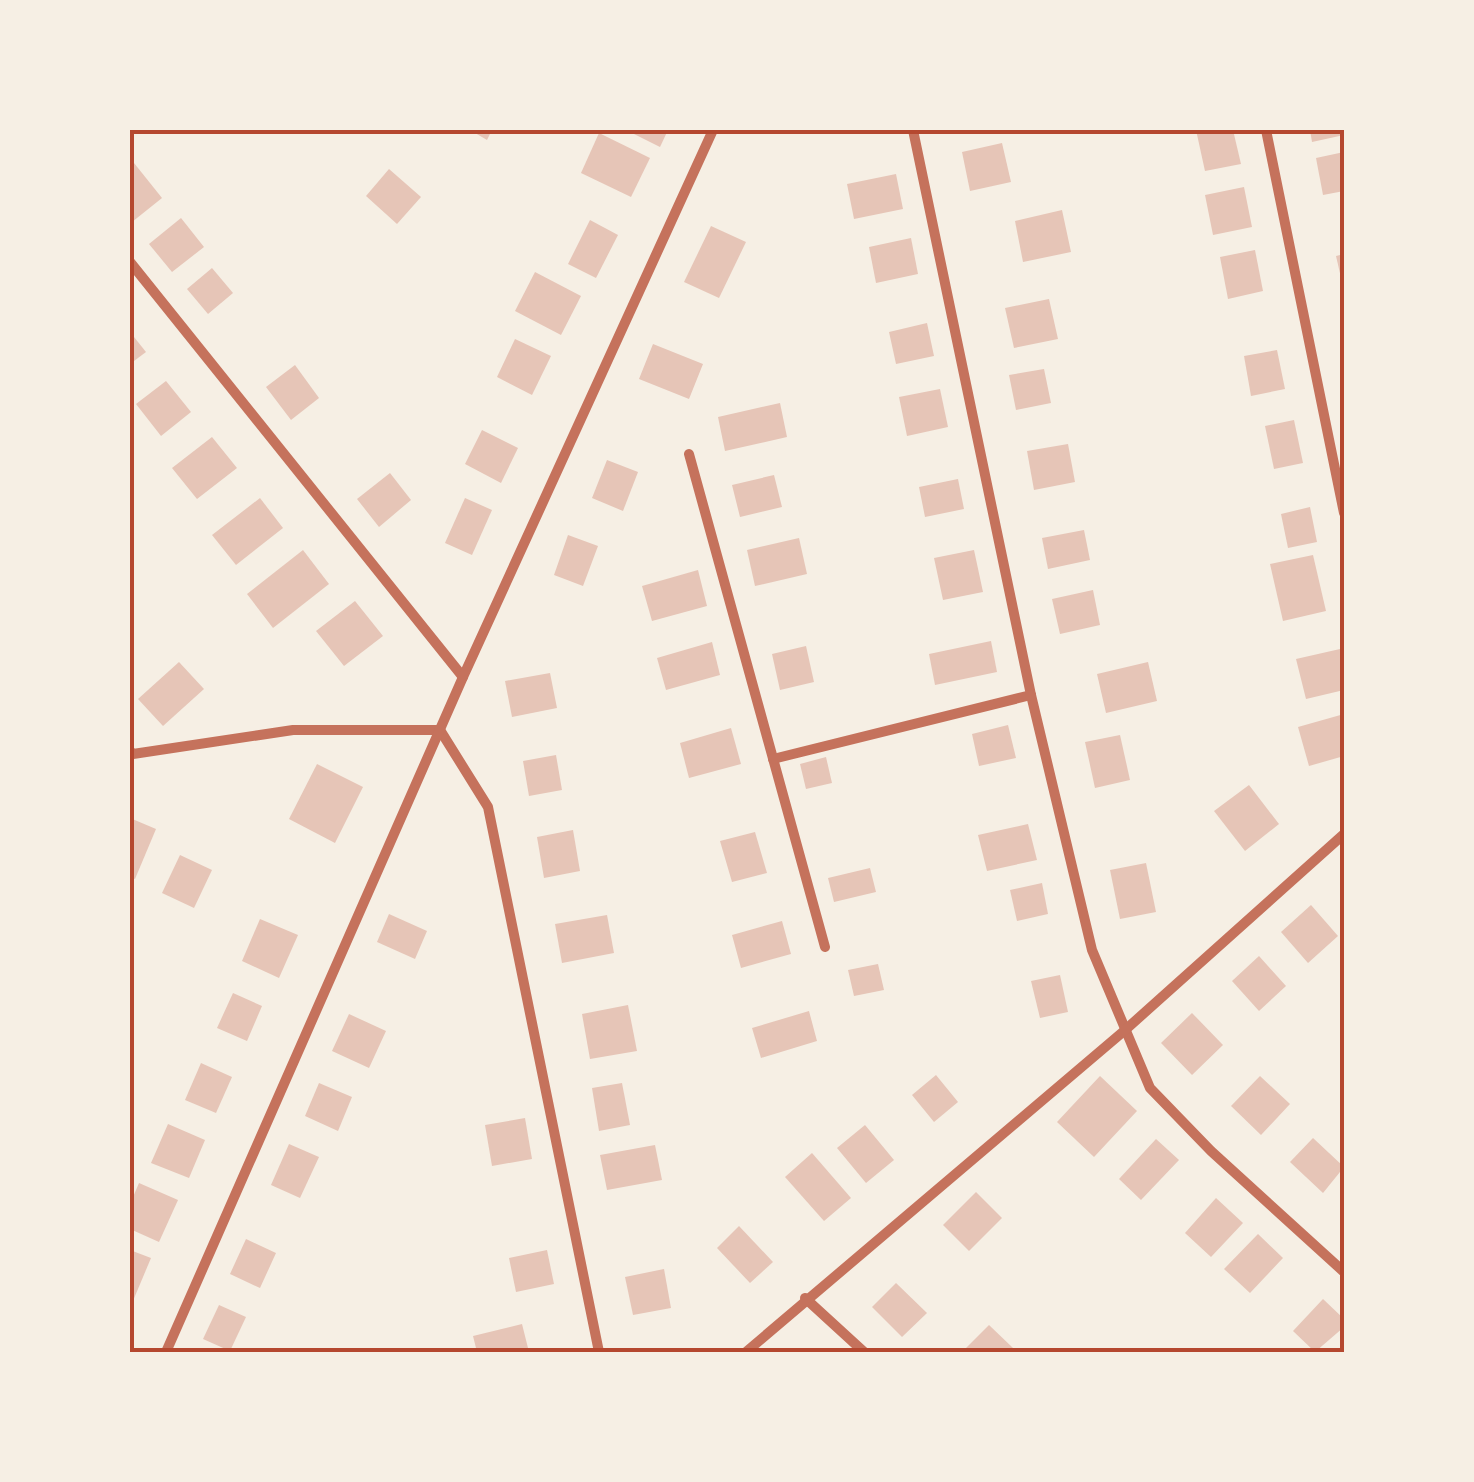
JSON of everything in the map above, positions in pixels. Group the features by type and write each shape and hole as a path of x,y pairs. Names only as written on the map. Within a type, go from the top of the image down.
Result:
{"street":[{"path":"166,1352 463,676 713,130"},
{"path":"914,130 1031,695 1092,950 1150,1088 1211,1151 1344,1272"},
{"path":"1266,130 1344,513"},
{"path":"130,262 463,676"},
{"path":"689,454 825,947"},
{"path":"773,759 1031,695"},
{"path":"132,752 294,730 440,730"},
{"path":"440,730 488,807 598,1352"},
{"path":"746,1352 1124,1030 1344,834"},
{"path":"805,1298 864,1352"}],"building":[{"path":"470,130 492,130 487,140"},
{"path":"626,130 668,130 660,147"},
{"path":"1196,130 1233,130 1241,164 1205,171"},
{"path":"1310,130 1344,130 1344,135 1312,142"},
{"path":"599,133 650,158 631,197 581,173"},
{"path":"1002,143 1011,182 970,191 962,152"},
{"path":"1344,152 1344,191 1323,195 1316,158"},
{"path":"130,158 162,198 132,222 130,220"},
{"path":"389,169 421,197 397,224 366,196"},
{"path":"896,174 903,209 854,219 847,184"},
{"path":"1244,187 1252,227 1213,235 1205,195"},
{"path":"1062,210 1071,252 1023,262 1015,221"},
{"path":"181,218 204,247 172,272 149,244"},
{"path":"590,220 618,235 596,278 568,264"},
{"path":"711,226 746,242 719,298 684,282"},
{"path":"911,238 918,274 876,283 869,247"},
{"path":"1255,250 1263,291 1228,299 1220,257"},
{"path":"1344,254 1344,282 1342,282 1336,256"},
{"path":"212,268 233,293 208,314 187,289"},
{"path":"535,272 581,296 561,335 515,311"},
{"path":"1049,299 1058,339 1014,348 1005,308"},
{"path":"927,323 934,356 896,364 889,332"},
{"path":"130,332 146,352 130,364"},
{"path":"515,339 551,356 532,395 497,377"},
{"path":"653,344 703,364 689,399 639,379"},
{"path":"1277,350 1285,389 1251,396 1244,356"},
{"path":"295,365 319,398 291,420 266,387"},
{"path":"1044,369 1051,403 1016,410 1009,375"},
{"path":"166,381 191,412 161,436 136,404"},
{"path":"940,389 948,427 907,436 899,397"},
{"path":"780,403 787,437 725,451 718,417"},
{"path":"1294,420 1303,463 1274,469 1265,426"},
{"path":"482,430 518,448 501,483 465,464"},
{"path":"212,437 237,468 197,499 172,468"},
{"path":"1068,444 1075,482 1034,490 1027,451"},
{"path":"607,460 638,472 623,511 592,498"},
{"path":"390,473 411,500 379,527 357,499"},
{"path":"774,475 782,507 740,517 732,485"},
{"path":"958,479 964,509 925,517 919,487"},
{"path":"260,498 283,528 236,565 212,535"},
{"path":"465,498 492,510 472,555 445,543"},
{"path":"1310,507 1317,542 1288,548 1281,514"},
{"path":"1084,530 1090,560 1048,569 1042,538"},
{"path":"568,535 598,546 583,586 554,575"},
{"path":"799,538 807,574 755,586 747,550"},
{"path":"303,550 329,584 273,628 247,594"},
{"path":"974,550 983,592 943,600 934,558"},
{"path":"1313,555 1326,611 1283,621 1270,564"},
{"path":"698,570 707,606 652,621 642,586"},
{"path":"1093,590 1100,625 1060,634 1052,599"},
{"path":"355,601 383,636 344,666 316,631"},
{"path":"991,641 997,672 935,685 929,654"},
{"path":"712,642 720,675 666,690 657,658"},
{"path":"806,646 814,682 780,690 772,654"},
{"path":"1340,649 1344,690 1306,699 1296,659"},
{"path":"179,662 204,689 163,726 138,699"},
{"path":"1148,662 1157,701 1106,713 1097,674"},
{"path":"550,673 557,708 512,717 505,681"},
{"path":"1344,714 1344,756 1309,766 1298,727"},
{"path":"1008,725 1016,758 979,766 972,734"},
{"path":"731,728 741,764 689,778 680,743"},
{"path":"1120,735 1130,780 1095,788 1085,742"},
{"path":"556,755 562,790 529,796 523,761"},
{"path":"826,757 832,783 806,789 800,764"},
{"path":"317,764 363,787 335,843 289,819"},
{"path":"1249,785 1279,824 1245,851 1214,811"},
{"path":"130,818 156,829 135,879 130,877"},
{"path":"1028,824 1037,860 987,871 978,835"},
{"path":"573,830 580,871 544,878 537,837"},
{"path":"755,832 767,873 732,882 720,841"},
{"path":"180,855 212,870 194,908 162,893"},
{"path":"1146,863 1156,912 1120,919 1110,870"},
{"path":"870,868 876,892 834,902 828,878"},
{"path":"1042,883 1048,914 1017,921 1010,890"},
{"path":"1311,905 1338,936 1308,963 1281,932"},
{"path":"389,914 427,931 415,959 377,942"},
{"path":"607,915 614,953 562,963 555,924"},
{"path":"260,919 298,935 279,978 242,961"},
{"path":"782,921 791,954 741,968 732,935"},
{"path":"1259,956 1286,986 1259,1011 1232,981"},
{"path":"878,964 884,990 854,996 848,970"},
{"path":"1060,975 1068,1012 1040,1018 1031,981"},
{"path":"233,993 262,1006 247,1041 217,1028"},
{"path":"628,1005 637,1051 590,1059 582,1014"},
{"path":"809,1011 817,1041 761,1058 752,1028"},
{"path":"1192,1013 1223,1045 1192,1075 1161,1043"},
{"path":"349,1014 386,1031 369,1068 332,1051"},
{"path":"201,1063 232,1077 216,1113 185,1100"},
{"path":"936,1075 958,1102 934,1122 912,1095"},
{"path":"1100,1076 1137,1111 1094,1157 1057,1122"},
{"path":"1260,1076 1290,1104 1261,1135 1231,1106"},
{"path":"319,1083 352,1097 338,1131 305,1116"},
{"path":"622,1083 630,1125 599,1131 592,1088"},
{"path":"525,1118 532,1159 492,1166 485,1125"},
{"path":"168,1124 205,1140 189,1178 151,1163"},
{"path":"865,1125 894,1160 866,1183 837,1148"},
{"path":"1313,1138 1344,1167 1323,1193 1290,1162"},
{"path":"1156,1139 1179,1160 1141,1200 1119,1179"},
{"path":"289,1144 319,1157 300,1198 271,1185"},
{"path":"655,1145 662,1180 607,1190 600,1155"},
{"path":"812,1153 851,1198 824,1221 785,1177"},
{"path":"139,1183 178,1200 159,1242 130,1229 130,1204"},
{"path":"976,1192 1002,1218 969,1251 943,1225"},
{"path":"1216,1198 1243,1223 1211,1257 1185,1233"},
{"path":"739,1226 773,1262 750,1283 717,1248"},
{"path":"1258,1234 1283,1258 1250,1293 1224,1269"},
{"path":"246,1239 276,1253 260,1288 230,1274"},
{"path":"130,1250 151,1258 130,1308"},
{"path":"547,1250 554,1284 516,1292 509,1258"},
{"path":"664,1269 671,1308 633,1315 625,1277"},
{"path":"896,1283 927,1313 902,1337 872,1307"},
{"path":"1323,1299 1344,1319 1344,1327 1315,1352 1293,1331"},
{"path":"219,1305 246,1317 230,1351 203,1339"},
{"path":"522,1324 529,1352 477,1352 473,1336"},
{"path":"989,1325 1013,1348 1009,1352 962,1352"}]}
